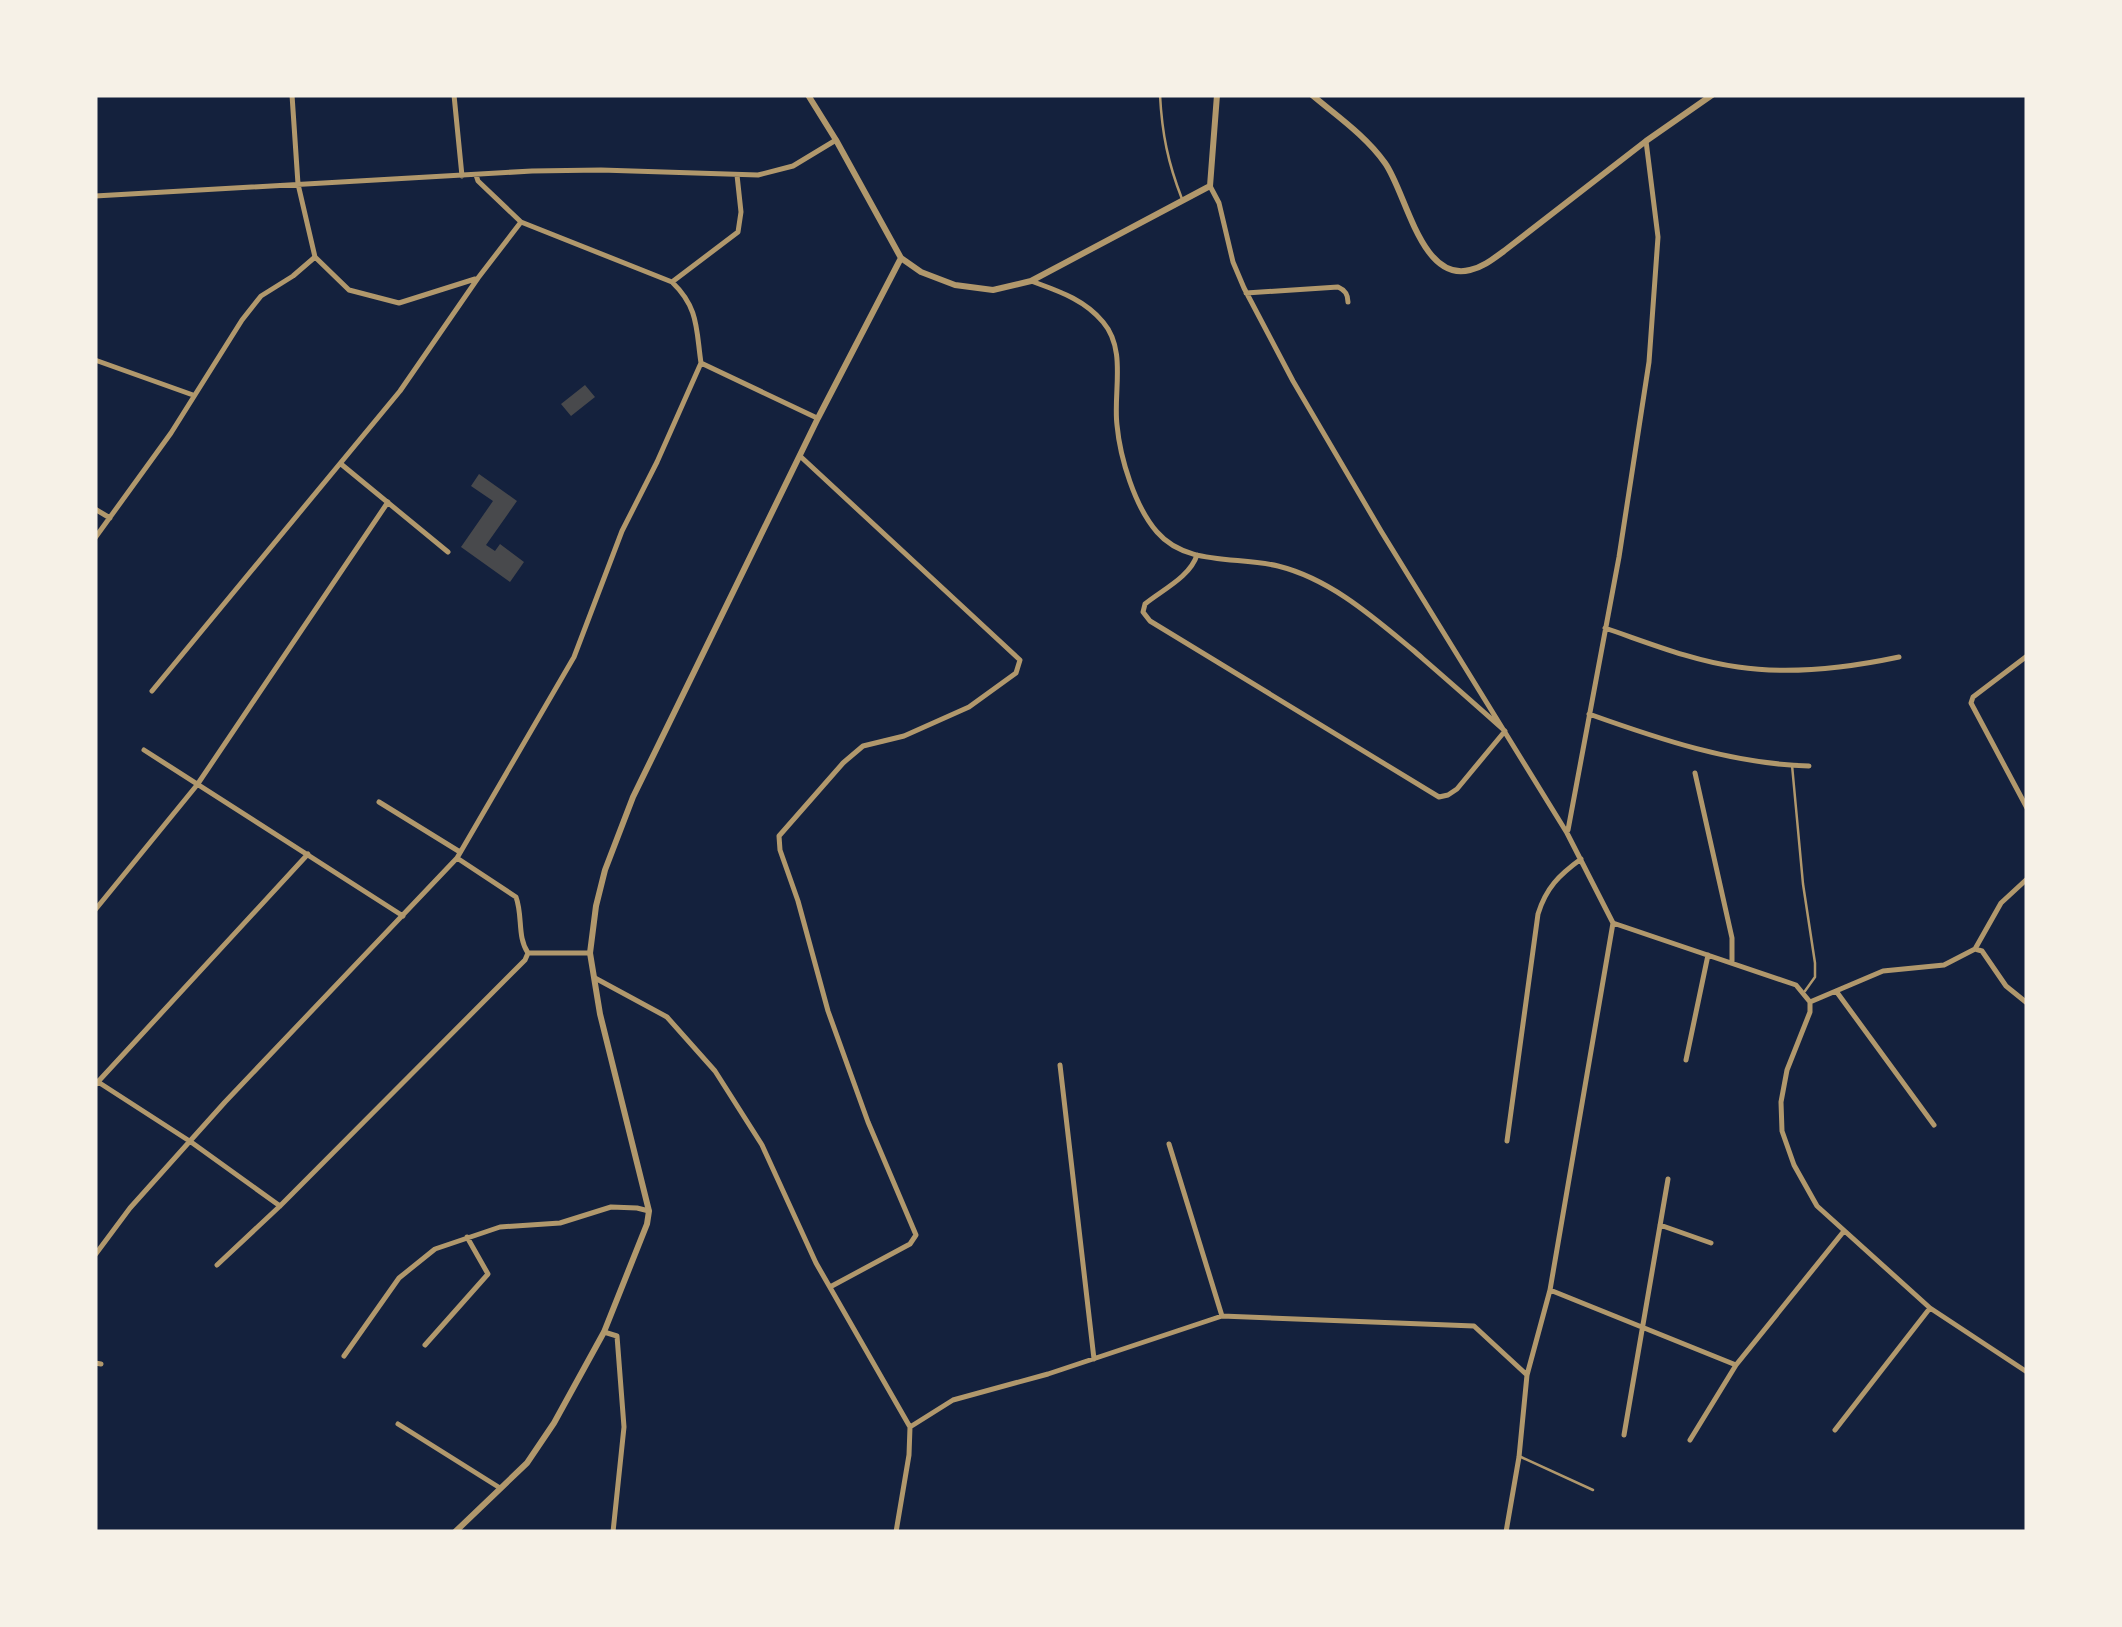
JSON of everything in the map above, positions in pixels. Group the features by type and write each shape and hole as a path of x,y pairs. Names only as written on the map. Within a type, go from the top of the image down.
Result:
{"street":[{"path":"292,95 298,184 315,257 348,290 399,303 478,278"},
{"path":"454,95 462,176"},
{"path":"808,95 901,258 934,278 966,288 1007,288 1031,282 1210,186"},
{"path":"1217,95 1210,186 1219,203 1246,293 1327,441 1567,833 1614,923 1550,1290 1527,1375 1506,1532"},
{"path":"1312,95 1384,161 1430,254 1454,270 1474,270 1488,263 1712,95"},
{"path":"95,196 601,170 758,174 782,170 836,140"},
{"path":"1567,833 1606,628 1649,362 1658,237 1646,142"},
{"path":"95,1255 130,1208 226,1102 459,855 574,657 622,531 700,363 694,313 672,282 520,222 478,182 476,175"},
{"path":"672,282 738,232 741,212 737,175"},
{"path":"152,691 400,392 520,222"},
{"path":"95,538 170,433 242,320 261,296 315,257"},
{"path":"454,1532 528,1462 545,1436 604,1332 648,1224 649,1211 600,1014 590,952 605,870 633,798 818,418 901,258"},
{"path":"1031,282 1074,297 1092,310 1111,333 1118,364 1116,423 1122,454 1143,511 1172,547 1184,553 1274,565 1309,576 1369,614 1505,730"},
{"path":"1246,293 1338,287 1344,290 1348,302"},
{"path":"95,360 193,395"},
{"path":"700,363 818,418"},
{"path":"800,456 1020,660 1016,673 969,707 904,736 862,746 779,836 828,1011 868,1122 916,1235 910,1244 830,1287"},
{"path":"341,464 448,552"},
{"path":"95,910 197,785 388,502"},
{"path":"95,509 110,518"},
{"path":"1197,555 1184,575 1145,604 1143,612 1150,621 1438,797 1457,789 1505,730"},
{"path":"1606,628 1699,659 1740,668 1840,668 1899,657"},
{"path":"2027,656 1973,698 1972,703 2027,808"},
{"path":"1589,714 1743,759 1808,766"},
{"path":"144,750 403,916"},
{"path":"1695,773 1732,938 1732,962"},
{"path":"217,1264 526,960 528,953 522,944 516,898 378,802"},
{"path":"280,1206 191,1142 96,1082 308,854"},
{"path":"1506,1141 1538,914 1545,892 1562,872 1581,859"},
{"path":"1810,1002 1883,971 1944,966 1975,948 2001,903 2027,879"},
{"path":"1614,923 1732,962 1804,992 1810,1012 1787,1070 1782,1131 1794,1165 1818,1206 1930,1308 2027,1372"},
{"path":"1975,948 1988,957 2014,994 2027,1003"},
{"path":"528,953 590,952"},
{"path":"1686,1060 1708,955"},
{"path":"595,978 667,1018 716,1071 762,1146 795,1221 910,1426 896,1532"},
{"path":"1836,990 1934,1124"},
{"path":"1060,1065 1094,1359"},
{"path":"1169,1144 1222,1316"},
{"path":"1624,1435 1668,1179"},
{"path":"344,1356 399,1278 435,1250 500,1227 560,1224 611,1207 649,1211"},
{"path":"1660,1225 1711,1243"},
{"path":"1690,1440 1736,1365 1844,1231"},
{"path":"424,1346 488,1274 467,1237"},
{"path":"1550,1290 1736,1365"},
{"path":"1836,1430 1930,1308"},
{"path":"910,1426 953,1400 1048,1374 1222,1316 1474,1326 1527,1375"},
{"path":"604,1332 616,1336 624,1427 614,1532"},
{"path":"398,1424 500,1488"}],"lane":[{"path":"1160,95 1169,167 1182,201"},
{"path":"1792,765 1815,978 1804,992"},
{"path":"1519,1456 1593,1490"}],"building":[{"path":"585,385 595,397 571,416 561,404"},
{"path":"479,474 517,501 486,545 495,551 500,544 524,562 510,582 461,547 493,501 471,486"}]}
